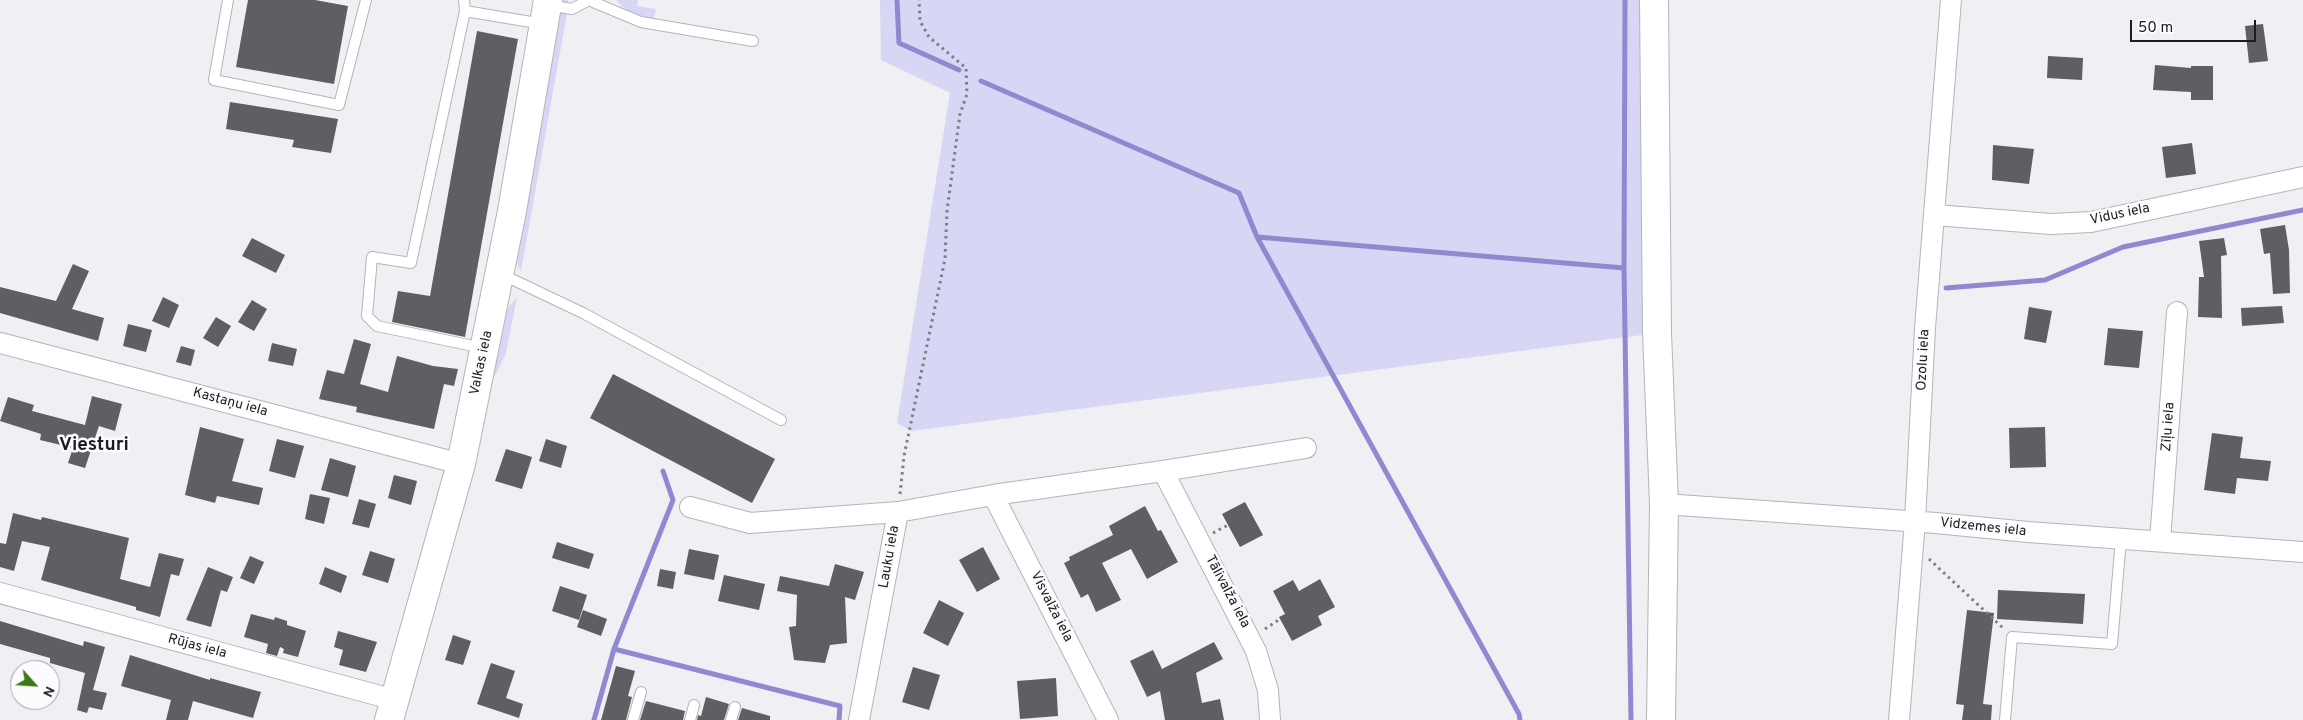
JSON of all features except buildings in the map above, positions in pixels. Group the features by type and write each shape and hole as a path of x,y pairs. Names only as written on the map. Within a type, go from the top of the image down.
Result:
{"main road":[{"path":"1654,0 1657,332 1664,504 1661,720"},
{"name":"Valkas iela","path":"392,710 461,464 486,348 547,10"}],"street":[{"name":"Ozolu iela","path":"1899,720 1915,521 1925,328 1951,0"},
{"name":"Vidus iela","path":"1935,215 2051,224 2091,222 2303,177"},
{"name":"Zīļu iela","path":"2160,541 2177,312"},
{"name":"Kastaņu iela","path":"0,343 461,464"},
{"path":"898,512 993,495 1163,471 1306,448"},
{"name":"Tālivalža iela","path":"1163,471 1256,651 1268,690 1270,720"},
{"name":"Visvalža iela","path":"993,495 1108,720"},
{"name":"Vidzemes iela","path":"1664,504 1915,521 2121,539 2303,552"},
{"name":"Lauku iela","path":"690,507 750,523 898,512 859,720"},
{"name":"Rūjas iela","path":"0,593 392,710"}],"lane":[{"path":"228,0 214,80 339,105 366,0"},
{"path":"464,0 465,11 411,263 372,257 367,316 377,326 486,348"},
{"path":"465,11 572,9 587,0 641,22 753,41"},
{"path":"500,274 583,313 781,420"},
{"path":"2005,720 2012,637 2112,644 2121,539"},
{"path":"634,720 641,692"},
{"path":"690,720 694,705"},
{"path":"731,720 735,707"}],"path":[{"path":"898,512 906,446 945,259 944,236 960,114 968,94 966,68 929,37 920,21 919,0"},
{"path":"1925,554 2012,637"},
{"path":"1266,637 1266,627 1280,619"}],"shaded area":[{"path":"560,0 568,0 567,13 521,271 516,261"},
{"path":"616,0 638,0 637,6 656,9 654,18 633,13"},
{"path":"880,0 1654,0 1657,333 911,431 897,423 950,93 881,60"},
{"path":"517,297 506,353 493,377 508,308"}],"waterway":[{"path":"897,0 899,43 959,70"},
{"path":"1625,0 1624,268 1631,720"},
{"path":"981,81 1239,193 1257,237 1519,714 1520,720"},
{"path":"1946,288 2045,280 2123,247 2303,210"},
{"path":"1257,237 1624,268"},
{"path":"594,720 614,649 673,500 663,471"},
{"path":"614,649 840,706 839,720"}],"district":[{"name":"Viesturi","path":"94,446"}]}
